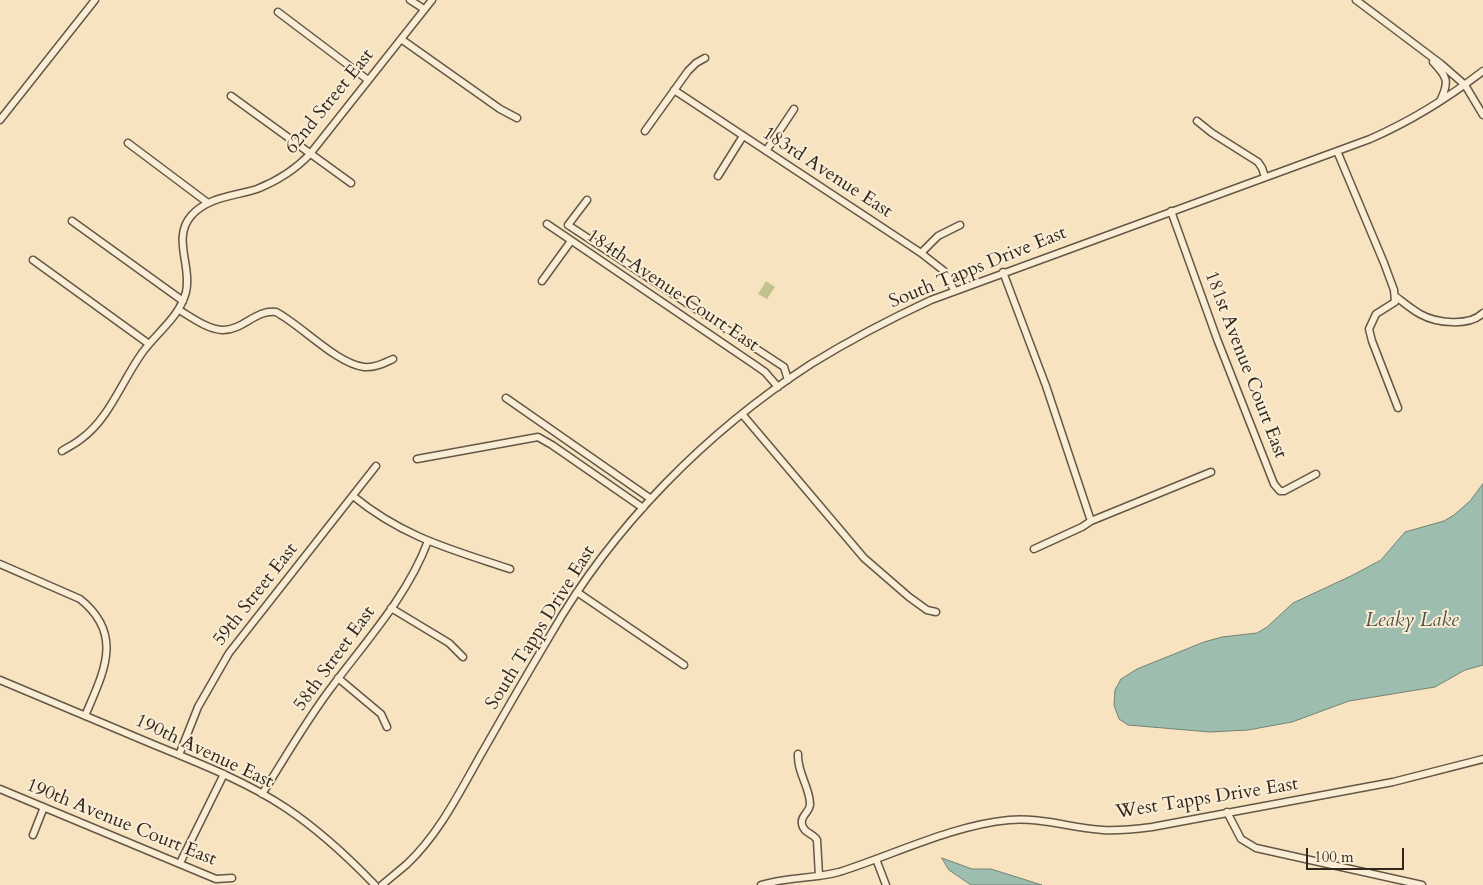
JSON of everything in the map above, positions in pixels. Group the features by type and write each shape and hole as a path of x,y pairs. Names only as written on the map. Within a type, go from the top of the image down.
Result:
{"street":[{"path":"0,120 94,0"},
{"path":"410,0 424,9"},
{"name":"62nd Street East","path":"62,451 82,439 98,422 149,344 179,310 187,283 182,234 190,217 199,208 208,203 268,184 292,171 310,154 432,0"},
{"path":"1356,0 1465,85 1483,115"},
{"path":"278,12 368,80"},
{"path":"402,37 517,118 500,109 402,37"},
{"path":"1426,53 1446,78 1447,87 1440,102"},
{"path":"645,131 688,71 704,58"},
{"name":"South Tapps Drive East","path":"382,885 411,860 438,826 551,633 577,592 607,551 651,498 742,414 778,387 830,352 871,329 954,290 1337,151 1387,131 1440,102 1483,71"},
{"name":"183rd Avenue East","path":"674,90 921,253 944,271 954,290"},
{"path":"231,96 351,183"},
{"path":"766,150 794,110"},
{"path":"1197,121 1212,133 1258,162 1265,177"},
{"path":"718,176 743,136"},
{"path":"128,144 208,203"},
{"path":"1337,151 1381,256 1395,296 1393,304 1380,310 1372,319 1369,328 1372,341 1398,408"},
{"path":"587,200 568,225 784,368 788,380"},
{"name":"181st Avenue Court East","path":"1171,211 1217,339 1274,484 1280,491 1284,491 1316,474"},
{"path":"72,221 183,301"},
{"name":"184th Avenue Court East","path":"547,224 765,372 778,387"},
{"path":"921,253 938,236 960,225"},
{"path":"542,280 571,241"},
{"path":"33,260 149,344"},
{"path":"1003,272 1043,378 1091,521"},
{"path":"1395,296 1421,315 1438,320 1471,321 1477,319 1483,313"},
{"path":"179,310 203,323 222,330 232,328 266,311 276,312 349,363 364,367 380,366 393,359"},
{"path":"506,398 651,498"},
{"path":"742,414 864,558 909,597 928,610 936,612"},
{"path":"417,459 538,437 643,508"},
{"name":"59th Street East","path":"178,755 198,707 229,653 376,466"},
{"path":"1034,549 1091,521 1211,472"},
{"path":"353,496 390,523 428,542 510,569"},
{"name":"58th Street East","path":"262,794 310,717 412,578 428,542"},
{"path":"0,564 76,597 88,606 98,618 106,637 107,657 85,716"},
{"path":"577,592 684,665"},
{"path":"391,608 449,643 463,658"},
{"path":"338,678 381,714 387,727"},
{"name":"190th Avenue East","path":"0,680 224,774 262,794 310,825 343,853 375,885"},
{"path":"798,754 798,762 811,805 803,817 802,824 805,831 815,837 820,876"},
{"name":"West Tapps Drive East","path":"761,885 780,880 839,872 953,833 1004,821 1032,820 1097,829 1125,830 1393,782 1483,759"},
{"path":"180,863 224,774"},
{"name":"190th Avenue Court East","path":"0,789 216,879 232,878"},
{"path":"33,835 44,808"},
{"path":"1227,812 1241,839 1256,848 1422,885"},
{"path":"876,859 886,885"}],"shaded area":[{"path":"766,281 775,287 767,299 758,294"}],"water":[{"name":"Leaky Lake","path":"1483,484 1483,665 1465,670 1435,687 1349,701 1292,722 1248,730 1210,732 1128,725 1119,719 1114,705 1115,690 1121,679 1137,669 1204,642 1222,637 1257,633 1267,627 1293,603 1381,560 1405,532 1444,521 1454,515 1470,501"},
{"path":"942,858 972,869 991,869 1042,885 971,885 949,870"}]}
